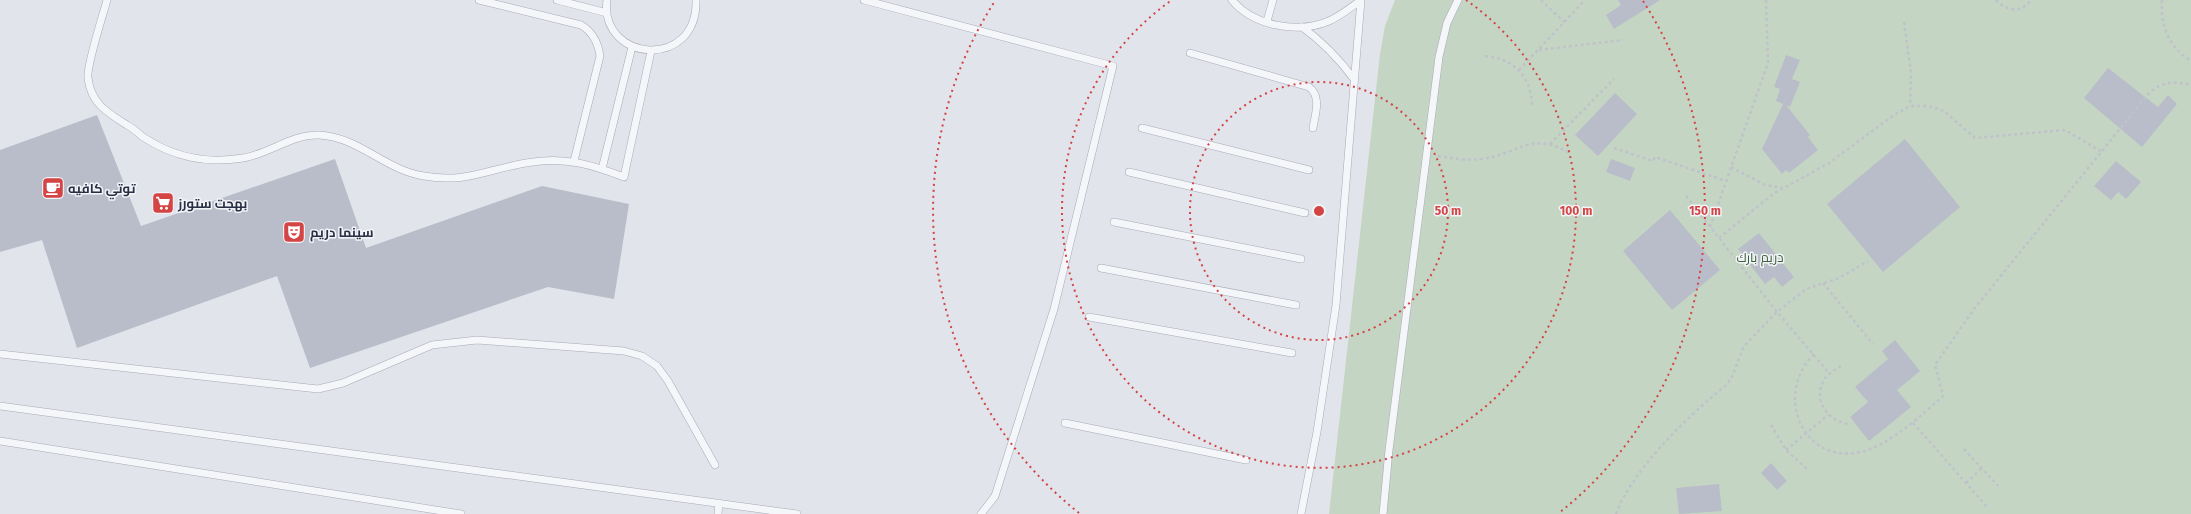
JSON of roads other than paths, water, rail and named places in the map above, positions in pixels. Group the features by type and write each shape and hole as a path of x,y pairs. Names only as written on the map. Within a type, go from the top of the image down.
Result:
{"lane":[{"path":"107,0 88,77 96,100 110,115 158,146 176,153 210,160 239,158 261,153 296,138 317,135 346,139 394,167 417,175 438,178 472,177 533,162 574,161 624,177 651,51"},
{"path":"479,0 581,25 592,33 596,40 600,56 574,161"},
{"path":"558,0 607,13"},
{"path":"607,0 607,13 612,27 620,38 632,47 651,51 664,49 676,44 686,35 693,24 696,11 696,0"},
{"path":"864,0 1113,66 1054,309 995,496 981,514"},
{"path":"1232,0 1250,16 1287,26 1302,27 1329,21 1361,1"},
{"path":"1267,21 1273,0"},
{"path":"1383,514 1389,450 1442,40 1447,24 1458,0"},
{"path":"1301,514 1317,432 1336,305 1361,1"},
{"path":"1302,27 1326,46 1354,79"},
{"path":"602,169 632,47"},
{"path":"1190,53 1309,87 1315,92 1317,97 1313,128"},
{"path":"1142,128 1309,170"},
{"path":"1129,172 1305,213"},
{"path":"1114,222 1301,259"},
{"path":"1101,268 1296,305"},
{"path":"1089,317 1292,353"},
{"path":"0,354 318,389 343,383 432,345 447,342 477,340 624,351 650,360 663,373 715,465"},
{"path":"0,406 797,514"},
{"path":"1065,423 1246,460"},
{"path":"0,441 461,514"},
{"path":"718,514 719,504"}],"place":[{"name":"توتي كافيه","path":"53,188"},
{"name":"بهجت ستورز","path":"163,203"},
{"name":"سينما دريم","path":"294,232"}],"park label":[{"name":"دريم بارك","path":"1760,257"}]}
